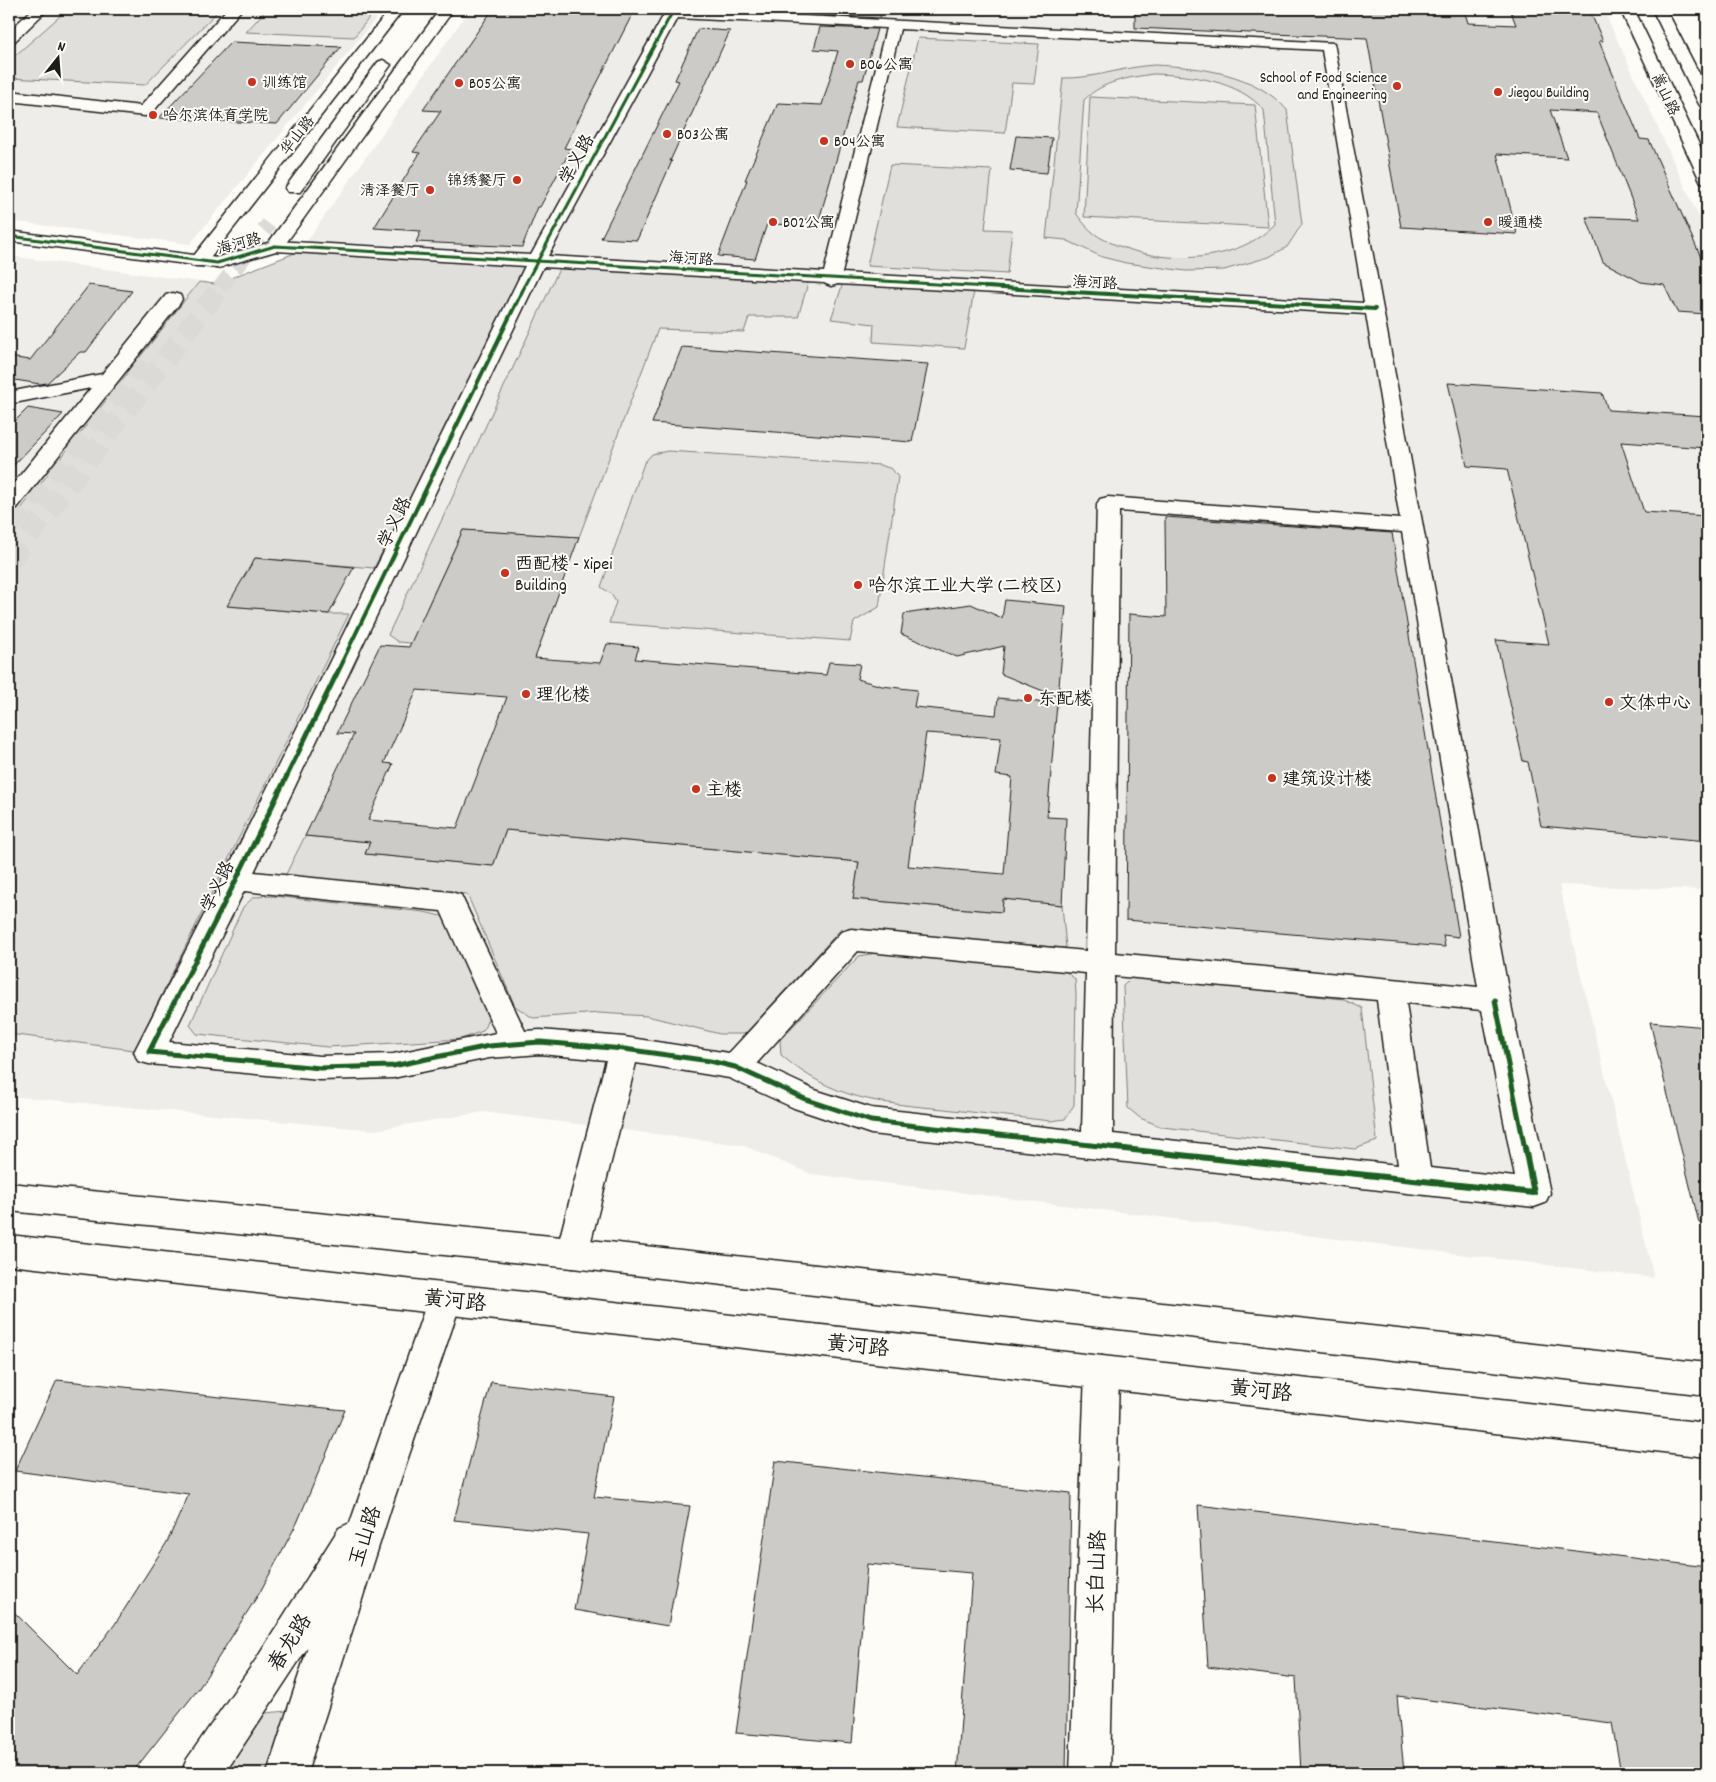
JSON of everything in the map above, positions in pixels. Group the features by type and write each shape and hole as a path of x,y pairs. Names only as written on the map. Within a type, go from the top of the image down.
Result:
{"street":[{"path":"9,40 41,9"},
{"path":"9,96 145,111 234,9"},
{"name":"华山路","path":"198,262 397,9"},
{"path":"261,207 410,9"},
{"path":"275,246 447,9"},
{"name":"嵩山路","path":"1627,9 1707,178"},
{"name":"嵩山路","path":"1659,9 1707,104"},
{"path":"236,880 451,902 516,1044 540,1042 624,1049 710,1061 735,1067 805,1099 870,1121 1534,1193 1495,1000 1329,46 673,11"},
{"name":"学义路","path":"516,1044 489,1046 393,1066 320,1068 150,1052 236,880 537,260 673,11"},
{"path":"831,280 894,24"},
{"name":"华山路","path":"285,200 391,54"},
{"name":"海河路","path":"9,236 217,264 275,246 537,260 831,280 1374,309"},
{"path":"9,503 173,299"},
{"path":"9,398 109,379"},
{"path":"1097,1146 1108,504 1412,526"},
{"path":"735,1067 851,940 1495,1000"},
{"path":"1390,990 1416,1180"},
{"path":"572,1253 624,1049"},
{"path":"9,1197 572,1253 1707,1379"},
{"name":"黄河路","path":"9,1250 1707,1440"},
{"name":"玉山路","path":"287,1773 373,1508 445,1299"},
{"name":"长白山路","path":"1090,1773 1102,1372"},
{"name":"春龙路","path":"201,1773 270,1672 373,1508"}],"shaded area":[{"name":"哈尔滨体育学院","path":"9,9 384,9 190,244 9,221"},
{"path":"68,9 220,9 145,85 9,78 9,61"},
{"path":"267,9 376,9 354,37 246,32"},
{"name":"哈尔滨工业大学 (二校区)","path":"470,9 1603,9 1707,234 1707,890 1559,885 1654,1278 811,1174 742,1145 483,1112 375,1130 9,1096 9,256 215,284 300,251"},
{"path":"918,38 1039,44 1034,84 1012,83 1005,133 897,127"},
{"path":"1142,66 1190,68 1226,74 1259,88 1287,110 1302,224 1287,247 1269,257 1224,270 1186,271 1126,263 1102,257 1066,240 1046,238 1063,78 1085,77","holes":["1153,74 1213,81 1241,92 1264,110 1275,224 1258,238 1238,248 1216,254 1192,257 1145,254 1123,248 1099,237 1088,228 1076,213 1084,100 1107,84"]},
{"path":"1090,97 1255,105 1268,227 1084,217"},
{"path":"890,165 992,170 985,229 1012,230 1007,274 867,266"},
{"path":"300,251 530,265 374,568 255,558 228,606 349,614 136,1047 149,1052 9,1034 9,524 199,282 215,284"},
{"path":"560,267 809,280 798,317 749,317 744,332 658,329 579,537 463,530 427,608 550,617 535,654 398,642 388,635"},
{"path":"843,283 974,291 964,348 873,342 874,324 831,319"},
{"path":"668,451 880,465 892,469 898,477 879,607 854,622 850,641 609,623 616,602 611,594 601,587 644,463 652,454"},
{"path":"506,830 859,862 853,899 1002,912 1003,899 1062,905 1066,948 841,929 745,1034 720,1034 647,1016 599,1013 533,1018 515,1006 467,894 284,878 305,836 370,842 365,854 493,866"},
{"path":"273,896 424,912 445,917 491,1012 483,1031 461,1039 328,1047 197,1034 190,1025 243,907 254,897"},
{"path":"887,951 1064,970 1075,979 1074,1105 1065,1119 1051,1121 898,1104 858,1097 819,1082 781,1055 780,1040 859,956"},
{"path":"1133,976 1342,999 1362,1008 1377,1141 1355,1149 1162,1127 1140,1118 1128,1108 1123,986"},
{"path":"287,1711 267,1773 221,1773 265,1713"}],"building":[{"path":"493,9 635,9 564,148 571,149 540,207 538,207 522,247 416,242 421,231 374,228 420,153 413,152 441,111 423,110"},
{"path":"826,9 882,9 880,18 824,15"},
{"path":"1135,9 1377,9 1465,13 1468,23 1516,25 1510,9 1589,9 1603,41 1599,41 1640,139 1649,140 1707,271 1707,314 1677,312 1664,285 1641,282 1603,262 1586,217 1639,219 1597,113 1550,110 1567,158 1497,154 1517,234 1401,227 1367,38 1135,28"},
{"path":"820,27 877,29 863,80 859,80 819,220 799,219 797,225 767,224 755,259 718,256 747,180 745,180 778,103 822,105 838,51 814,49"},
{"path":"698,29 730,31 670,161 672,161 637,240 601,238 679,81 675,80"},
{"name":"训练馆","path":"231,42 341,47 277,124 159,118"},
{"path":"1016,136 1052,138 1047,173 1010,170"},
{"path":"89,285 132,291 86,352 80,352 47,383 40,384 9,379 9,357 30,360"},
{"path":"682,347 928,364 912,442 652,423"},
{"name":"文体中心","path":"1448,383 1602,393 1608,410 1707,416 1707,448 1621,442 1644,512 1707,516 1707,841 1541,826 1528,762 1523,761 1496,640 1549,644 1507,469 1467,466"},
{"path":"28,408 63,414 9,470 9,427"},
{"name":"建筑设计楼","path":"1165,517 1392,533 1459,937 1443,935 1445,947 1126,920 1129,614 1166,617"},
{"name":"主楼","path":"463,530 579,537 535,658 600,663 607,644 639,647 635,659 826,675 829,662 860,664 857,679 882,686 917,690 914,707 996,715 998,698 1057,704 1047,817 1066,818 1062,905 1003,899 1002,912 853,899 859,862 506,830 493,866 365,854 370,842 305,836 354,734 337,733 380,645 409,647","holes":["417,690 507,697 457,828 368,820 393,764 384,763","926,733 1001,738 996,775 1012,777 1004,874 908,866"]},
{"path":"255,558 354,567 329,614 227,606"},
{"path":"1005,600 1066,606 1058,697 1001,674 1004,646 957,657 901,634 904,614 971,604 1002,618"},
{"path":"1650,1022 1707,1027 1707,1222 1699,1223"},
{"path":"57,1380 345,1410 297,1523 260,1592 199,1688 132,1773 9,1773 9,1607 77,1675 115,1624 167,1542 189,1494 15,1471"},
{"path":"491,1382 614,1397 594,1497 690,1506 668,1626 574,1610 588,1534 454,1520"},
{"path":"775,1461 1071,1493 1066,1773 957,1773 972,1573 867,1564 852,1743 736,1733"},
{"path":"1198,1505 1707,1567 1707,1773 1621,1773 1612,1723 1397,1696 1404,1773 1301,1773 1296,1678 1208,1667"}],"tunnel":[{"path":"220,288 269,224"},
{"path":"9,562 221,287"},
{"path":"9,526 143,357"}],"cycle path":[{"path":"674,9 537,260 236,880 149,1052 320,1068 393,1066 489,1046 540,1042 624,1049 710,1061 735,1067 805,1099 871,1121 1534,1193 1495,1000"},
{"path":"9,236 217,263 275,246 1375,309"}],"place":[{"name":"B06公寓","path":"850,64"},
{"name":"训练馆","path":"252,82"},
{"name":"B05公寓","path":"459,83"},
{"name":"School of Food Science and Engineering","path":"1397,86"},
{"name":"Jiegou Building","path":"1498,92"},
{"name":"哈尔滨体育学院","path":"153,115"},
{"name":"B03公寓","path":"667,134"},
{"name":"B04公寓","path":"824,141"},
{"name":"锦绣餐厅","path":"517,180"},
{"name":"清泽餐厅","path":"430,190"},
{"name":"B02公寓","path":"773,222"},
{"name":"暖通楼","path":"1488,222"},
{"name":"西配楼 - Xipei Building","path":"505,573"},
{"name":"哈尔滨工业大学 (二校区)","path":"858,585"},
{"name":"理化楼","path":"526,694"},
{"name":"东配楼","path":"1028,698"},
{"name":"文体中心","path":"1609,702"},
{"name":"建筑设计楼","path":"1272,778"},
{"name":"主楼","path":"696,789"}]}
